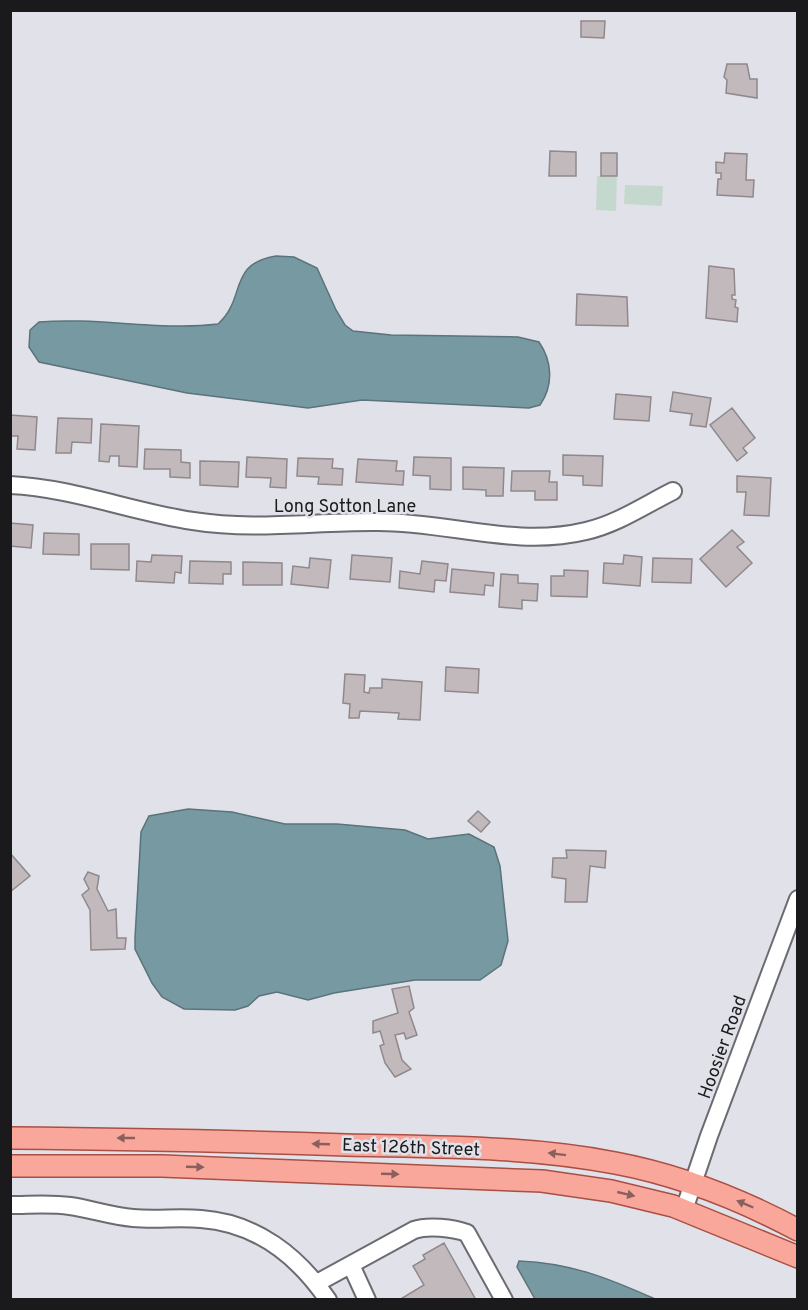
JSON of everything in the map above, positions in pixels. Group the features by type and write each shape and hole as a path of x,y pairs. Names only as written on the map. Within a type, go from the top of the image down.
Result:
{"main road":[{"name":"East 126th Street","path":"10,1138 163,1139 518,1151 615,1163 693,1183 755,1208 798,1230"},
{"name":"East 126th Street","path":"10,1166 162,1166 542,1180 611,1191 684,1210 798,1257"}],"street":[{"name":"Long Sotton Lane","path":"10,485 47,489 196,522 261,526 394,522 532,538 569,534 603,526 673,491"},
{"name":"Hoosier Road","path":"684,1210 798,899"},
{"path":"10,1205 68,1205 136,1218 202,1219 230,1223 254,1232 277,1245 316,1283 328,1299"},
{"path":"316,1283 420,1228 459,1230 467,1233 504,1299"},
{"path":"351,1265 367,1299"}],"green space":[{"path":"597,176 617,177 616,211 596,210"},
{"path":"625,185 663,186 662,206 624,204"}],"water":[{"path":"276,256 294,257 317,268 336,310 345,325 353,331 391,335 518,337 539,342 547,357 550,373 545,397 540,405 529,408 362,400 308,408 187,393 39,362 29,347 30,330 39,322 84,321 173,326 218,324 227,314 244,274 250,266"},
{"path":"188,809 232,812 285,824 337,824 405,830 428,839 469,834 494,847 500,866 508,941 501,965 480,980 415,980 334,993 308,1000 277,992 259,996 248,1006 235,1010 184,1009 162,997 152,983 135,949 135,938 141,832 149,816"},
{"path":"519,1261 572,1268 621,1284 655,1299 535,1299 517,1267"}],"building":[{"path":"581,21 605,21 604,38 581,37"},
{"path":"727,64 747,64 750,79 757,79 757,98 726,93 727,80 724,77"},
{"path":"550,151 576,152 576,176 549,176"},
{"path":"601,153 617,153 617,176 601,176"},
{"path":"725,153 747,154 746,180 754,180 753,197 717,195 718,179 721,179 721,173 716,173 716,162 724,163"},
{"path":"709,266 734,269 735,295 732,295 732,299 736,300 735,307 738,308 737,322 706,318"},
{"path":"577,294 627,297 628,326 576,325"},
{"path":"673,392 711,398 706,427 690,425 692,414 670,411"},
{"path":"616,394 651,397 649,421 614,419"},
{"path":"732,408 755,438 743,448 747,453 737,461 710,425"},
{"path":"10,415 37,417 35,450 17,449 18,436 10,436"},
{"path":"58,418 92,419 91,443 72,442 71,453 56,453"},
{"path":"101,424 139,426 137,467 119,466 119,456 110,456 109,462 99,461"},
{"path":"145,449 181,450 181,462 190,463 190,478 170,477 170,469 144,469"},
{"path":"563,455 603,456 602,486 583,485 583,476 563,475"},
{"path":"247,457 287,459 286,488 270,487 271,478 246,477"},
{"path":"414,457 451,458 451,490 430,489 430,476 413,475"},
{"path":"298,458 333,459 332,468 343,469 342,485 318,484 319,477 297,476"},
{"path":"358,459 397,461 396,471 404,471 403,485 356,482"},
{"path":"200,461 239,462 238,487 200,485"},
{"path":"463,467 504,468 503,496 486,496 486,490 463,489"},
{"path":"512,471 550,471 549,482 557,482 557,500 535,500 535,491 511,491"},
{"path":"737,476 771,478 769,516 744,515 746,492 737,492"},
{"path":"10,523 33,525 31,548 10,546"},
{"path":"732,530 744,542 737,547 752,563 726,587 700,559"},
{"path":"44,533 79,534 79,555 43,554"},
{"path":"91,544 129,544 129,570 91,569"},
{"path":"152,555 182,556 181,573 175,572 174,583 136,581 137,561 151,562"},
{"path":"352,555 392,558 390,582 350,579"},
{"path":"624,555 642,557 640,586 603,583 604,563 623,564"},
{"path":"310,558 331,560 328,588 291,584 293,566 309,568"},
{"path":"653,558 692,559 691,583 652,582"},
{"path":"190,561 231,562 231,574 223,574 223,584 189,583"},
{"path":"422,561 448,564 446,581 435,580 434,592 399,588 400,571 420,574"},
{"path":"243,562 282,563 282,585 243,585"},
{"path":"452,569 494,573 493,586 485,585 484,595 450,592"},
{"path":"564,570 588,571 587,597 551,596 551,576 564,576"},
{"path":"501,574 518,575 518,583 538,584 537,601 522,600 522,609 499,607"},
{"path":"446,667 479,669 478,693 445,691"},
{"path":"345,674 365,675 364,692 369,693 370,688 382,688 382,679 422,682 420,720 398,719 399,713 360,711 359,718 349,718 350,704 343,703"},
{"path":"478,811 490,822 481,832 468,821"},
{"path":"566,850 606,851 605,868 590,866 587,902 565,902 566,879 552,877 553,858 567,858"},
{"path":"10,853 30,876 10,892"},
{"path":"88,872 99,876 97,889 108,911 116,909 117,938 126,938 125,949 91,950 90,910 82,895 89,889 84,879"},
{"path":"409,986 414,1008 409,1012 417,1035 406,1039 404,1033 395,1035 402,1060 411,1069 395,1077 385,1063 380,1046 384,1044 380,1031 373,1033 373,1021 398,1013 392,989"},
{"path":"444,1243 476,1300 399,1300 424,1285 413,1266 425,1259 423,1255"}]}
